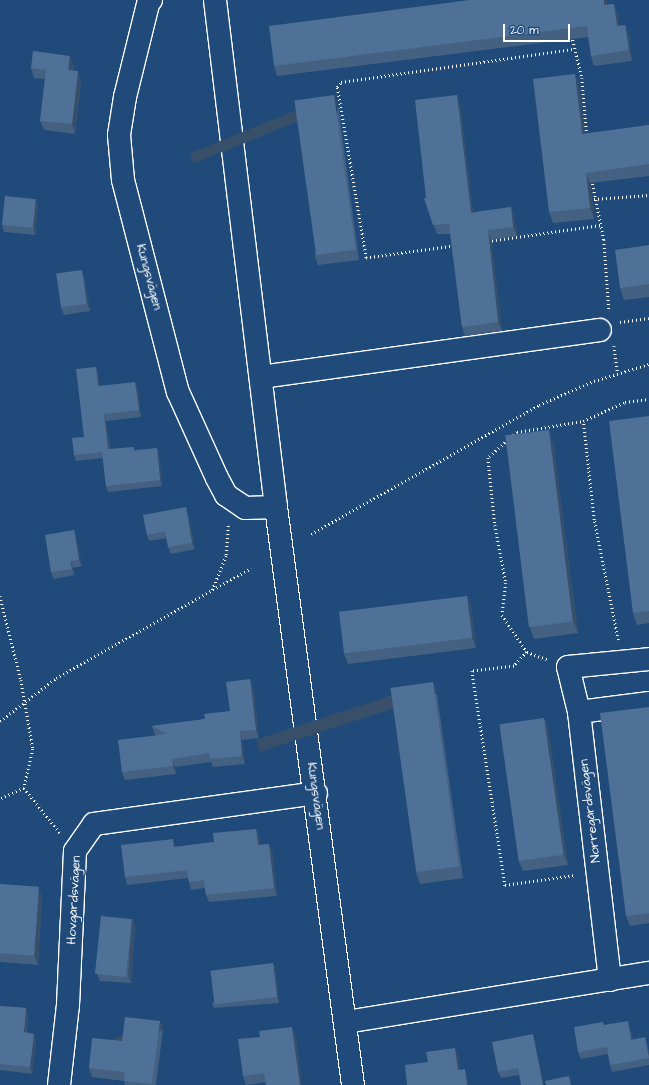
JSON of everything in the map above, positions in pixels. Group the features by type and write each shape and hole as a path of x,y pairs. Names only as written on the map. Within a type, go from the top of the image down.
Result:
{"street":[{"name":"Kungsvägen","path":"151,0 149,0 124,97 119,135 123,180 178,392 226,495"},
{"name":"Kungsvägen","path":"215,0 276,507 316,793 353,1085"},
{"path":"261,377 605,327"},
{"path":"226,495 245,508 276,507"},
{"path":"568,667 649,659"},
{"name":"Norregårdsvägen","path":"568,667 579,712 610,980"},
{"path":"579,712 649,703"},
{"name":"Hovgårdsvägen","path":"59,1085 68,1005 75,851 94,824 316,793"},
{"path":"346,1022 649,973"}],"path":[{"path":"570,28 582,78 587,141"},
{"path":"460,245 366,258 337,87 341,82 574,49"},
{"path":"592,177 594,199 601,225 605,327 618,373"},
{"path":"594,199 649,195"},
{"path":"483,242 601,225"},
{"path":"605,327 649,318"},
{"path":"310,534 539,404 618,373 649,364"},
{"path":"568,667 527,652 502,615 506,583 494,525 488,458 517,432 583,421 625,402 649,399"},
{"path":"583,421 594,520 622,662"},
{"path":"212,590 226,555 226,495"},
{"path":"0,721 25,704 56,678 251,568"},
{"path":"0,596 25,704 32,749 24,788"},
{"path":"527,652 514,666 472,671 505,886 597,871"},
{"path":"0,799 24,788"},
{"path":"24,788 75,851"}],"building":[{"path":"470,0 604,0 604,5 614,4 617,26 625,25 629,50 591,56 587,26 274,66 269,26"},
{"path":"33,51 70,56 68,70 78,71 72,124 40,121 46,70 31,68"},
{"path":"575,74 582,134 649,125 649,164 586,173 590,208 549,212 533,79"},
{"path":"334,95 356,249 316,255 294,101"},
{"path":"457,95 471,213 511,207 513,227 488,230 498,322 462,327 449,224 433,225 424,198 426,198 415,100"},
{"path":"5,196 36,199 33,228 2,225"},
{"path":"649,245 649,284 620,288 615,250"},
{"path":"82,270 87,304 61,307 56,274"},
{"path":"96,367 98,386 135,382 139,410 104,414 108,449 134,447 134,451 157,448 160,480 106,486 102,452 74,455 72,438 84,437 76,369"},
{"path":"649,416 649,611 633,613 609,421"},
{"path":"549,430 573,622 529,627 505,435"},
{"path":"186,507 192,543 168,547 165,531 147,535 143,515"},
{"path":"74,530 79,560 70,561 72,569 51,572 45,535"},
{"path":"467,596 472,638 344,653 339,612"},
{"path":"250,679 256,730 240,731 242,756 210,759 209,753 172,759 173,766 122,772 118,740 167,734 152,726 205,719 204,714 230,711 226,682"},
{"path":"433,682 459,866 416,872 390,688"},
{"path":"649,707 649,913 626,916 600,713"},
{"path":"544,718 563,855 519,861 499,724"},
{"path":"256,829 258,845 269,844 274,888 206,895 204,880 189,882 187,870 125,877 121,845 173,839 174,847 214,842 213,833"},
{"path":"0,884 39,887 34,956 0,953"},
{"path":"101,916 132,919 126,977 95,974"},
{"path":"273,963 277,997 215,1004 210,971"},
{"path":"0,1006 26,1008 24,1032 34,1034 30,1067 0,1064"},
{"path":"125,1017 160,1021 152,1084 124,1081 125,1072 89,1068 92,1038 122,1041"},
{"path":"628,1021 631,1040 645,1037 649,1058 610,1065 607,1047 578,1052 574,1027 603,1022 604,1025"},
{"path":"292,1027 300,1085 266,1085 264,1073 243,1076 238,1039 260,1037 259,1031"},
{"path":"533,1034 543,1085 521,1085 518,1068 498,1072 492,1042"},
{"path":"455,1048 458,1070 465,1069 467,1085 407,1085 405,1065 428,1062 426,1052"},
{"path":"569,1076 571,1085 546,1085 545,1081"}]}
